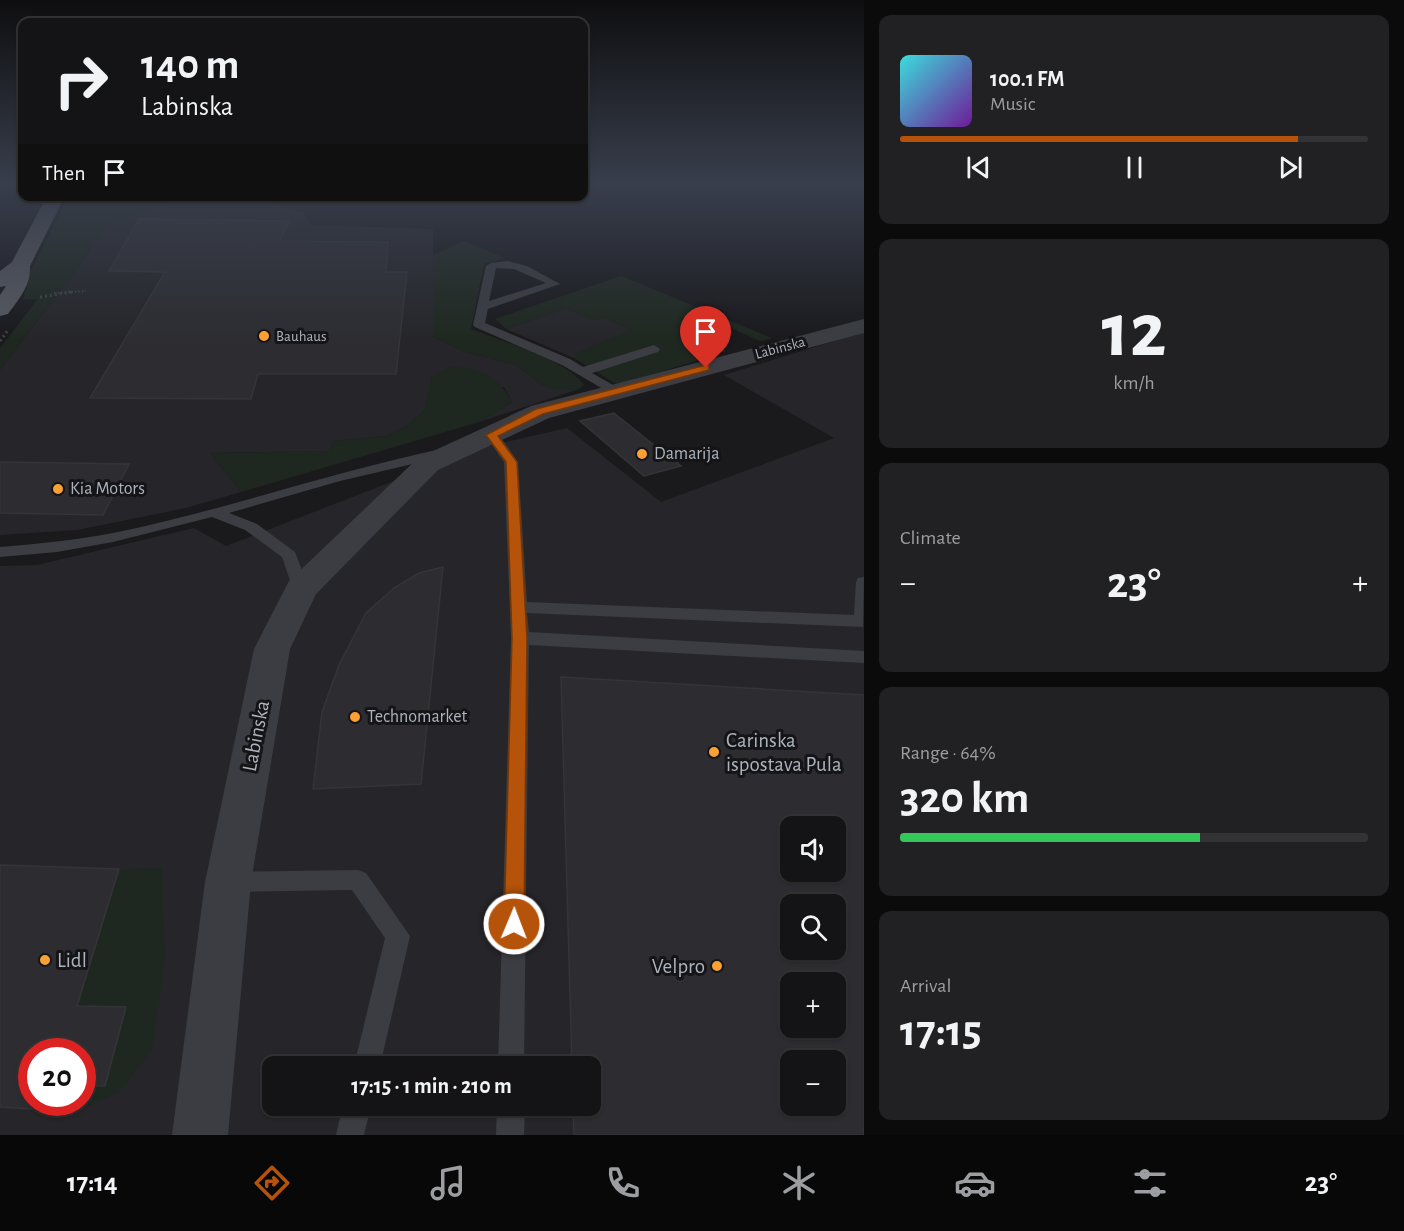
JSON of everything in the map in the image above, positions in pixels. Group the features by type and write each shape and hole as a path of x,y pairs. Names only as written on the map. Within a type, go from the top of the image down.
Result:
{"main road":[{"path":"0,281 20,266 36,235"},
{"path":"0,309 16,287 21,275 20,266"}],"street":[{"name":"Labinska","path":"200,1135 228,882 273,649 301,589 428,464 459,449 540,412 864,326"}],"lane":[{"path":"483,307 555,284 517,265 503,262 491,266 479,326 566,362 615,392"},
{"path":"581,372 654,349"},
{"path":"492,435 512,462 520,638 511,1056"},
{"path":"1,553 76,544 215,513 392,461 459,449"},
{"path":"215,513 251,527 289,555 301,589"},
{"path":"518,607 863,621 864,582"},
{"path":"520,638 864,657"},
{"path":"228,882 358,880 398,936 369,1056"},
{"path":"350,1135 355,1116"},
{"path":"510,1135 511,1116"}],"path":[{"path":"39,298 55,293 86,291"}],"shaded area":[{"path":"49,235 99,235 88,254 0,370 0,348 38,299 23,300 30,272"},
{"path":"99,235 433,235 433,336 462,351 516,365 542,385 562,390 579,389 479,422 512,402 504,387 432,377 425,410 407,426 386,436 333,441 330,451 210,453 241,492 186,508 77,530 0,535 0,370 88,254"},
{"path":"464,241 505,258 484,264 471,329 549,359 564,367 584,385 579,389 562,390 542,385 516,365 462,351 433,336 433,255"},
{"path":"621,276 772,338 760,341 716,321 688,332 727,351 618,385 574,358 574,354 631,330 603,317 594,320 566,308 506,329 495,319"},
{"path":"566,308 594,320 603,317 632,330 575,354 574,358 506,329"},
{"path":"864,332 864,1135 0,1135 0,566 37,565 194,528 226,546 479,448 567,428 661,502 834,438 724,375"},
{"path":"451,366 472,369 488,375 500,385 512,402 479,422 241,492 210,453 330,451 333,441 386,436 407,426 425,410 432,377"},
{"path":"162,868 165,959 152,1051 119,1092 96,1102 96,1038 67,1038 119,869"}],"building":[{"name":"Bauhaus","path":"130,235 283,235 280,241 388,242 386,272 407,272 396,374 258,374 251,399 90,398 165,272 109,271"},
{"name":"Damarija","path":"614,413 681,466 644,476 580,421"},
{"name":"Kia Motors","path":"0,462 129,464 103,515 0,513"},
{"path":"443,567 421,784 313,789 322,712 339,665 366,613 394,588 419,573"},
{"name":"Velpro","path":"561,677 864,695 864,1135 574,1135 573,1116 601,1116 601,1056 572,1056"},
{"name":"Lidl","path":"0,865 119,869 77,1006 126,1007 105,1086 96,1086 96,1038 18,1038 18,1108 0,1107"}],"place":[{"name":"Bauhaus","path":"264,336"},
{"name":"Damarija","path":"642,454"},
{"name":"Kia Motors","path":"58,489"},
{"name":"Technomarket","path":"355,717"},
{"name":"Carinska ispostava Pula","path":"714,752"},
{"name":"Lidl","path":"45,960"},
{"name":"Velpro","path":"717,966"}],"route":[{"path":"514,924 520,638 512,462 492,435 540,412 706,368"}]}
